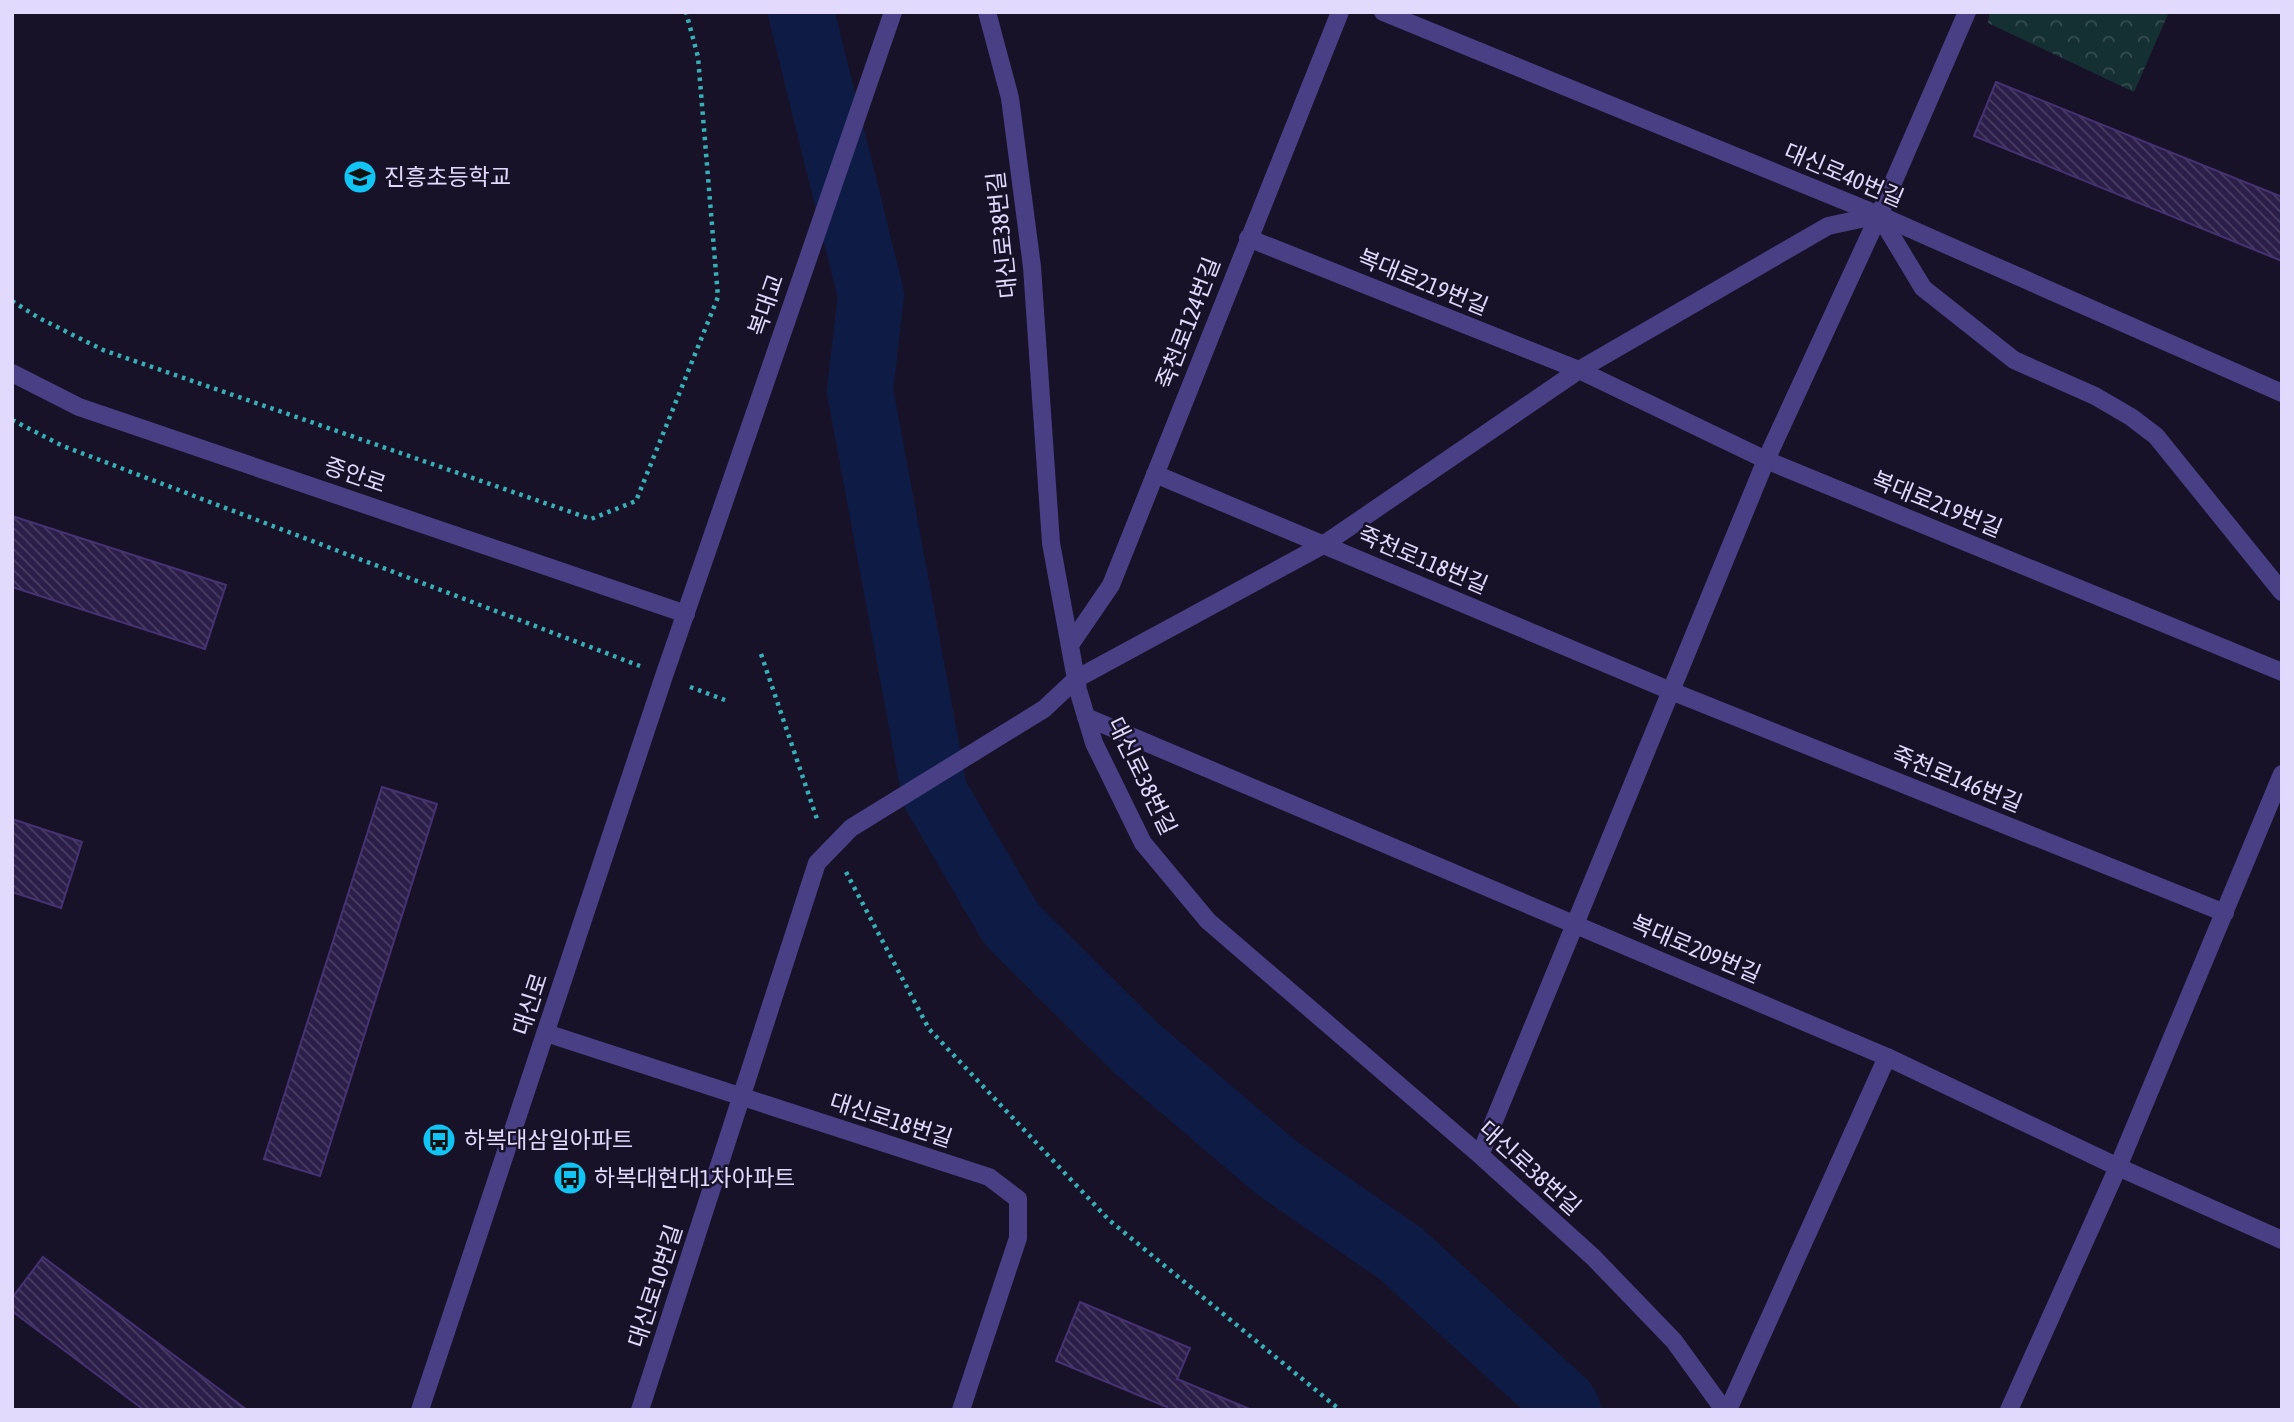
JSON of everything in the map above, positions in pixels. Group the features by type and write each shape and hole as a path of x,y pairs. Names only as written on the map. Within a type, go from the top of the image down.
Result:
{"street":[{"name":"복대교","path":"686,614 893,12"},
{"name":"대신로38번길","path":"988,12 1010,98 1032,267 1051,543 1076,679 1094,743 1143,843 1208,921 1480,1155 1593,1257 1674,1341 1726,1410"},
{"name":"죽천로124번길","path":"1070,645 1111,585 1340,12"},
{"name":"대신로40번길","path":"1383,12 1879,215 2282,393"},
{"path":"1480,1155 1766,460 1879,215 1967,12"},
{"path":"743,1097 817,863 851,828 1044,709 1076,679 1323,545 1579,370 1828,226 1879,215"},
{"path":"1879,215 1923,288 2014,360 2095,396 2131,417 2156,436 2282,592"},
{"name":"복대로219번길","path":"1248,238 1579,370 1766,460 2282,672"},
{"name":"증안로","path":"12,373 79,407 686,614"},
{"name":"죽천로118번길","path":"1155,474 1671,691"},
{"name":"대신로","path":"420,1410 686,614"},
{"name":"죽천로146번길","path":"1671,691 2225,913"},
{"name":"복대로209번길","path":"1086,717 1887,1057 2118,1167 2282,1240"},
{"path":"2009,1410 2118,1167 2282,774"},
{"name":"대신로18번길","path":"546,1033 989,1177 1018,1199 1018,1238 961,1410"},
{"path":"1726,1410 1887,1057"},
{"name":"대신로10번길","path":"640,1410 743,1097"}],"path":[{"path":"12,301 103,351 591,519 636,500 719,297 698,57 686,12"},
{"path":"12,420 63,446 601,649 664,677 726,700"},
{"path":"761,654 816,817 929,1029 1109,1220 1340,1410"}],"green space":[{"path":"1990,12 2169,12 2134,92 1988,23"}],"building":[{"path":"1996,82 2282,197 2282,261 1974,136"},
{"path":"12,516 226,585 205,649 12,587"},
{"path":"382,787 437,804 320,1176 264,1159"},
{"path":"12,819 82,842 61,908 12,892"},
{"path":"43,1257 247,1410 144,1410 12,1311 12,1298"},
{"path":"1080,1302 1190,1348 1177,1379 1252,1410 1166,1410 1167,1407 1056,1361"}],"waterway":[{"path":"801,12 871,295 860,391 935,794 1011,924 1136,1048 1277,1168 1401,1254 1564,1403 1568,1410"}],"place":[{"name":"진흥초등학교","path":"360,177"},
{"name":"하복대삼일아파트","path":"439,1140"},
{"name":"하복대현대1차아파트","path":"570,1178"}]}
